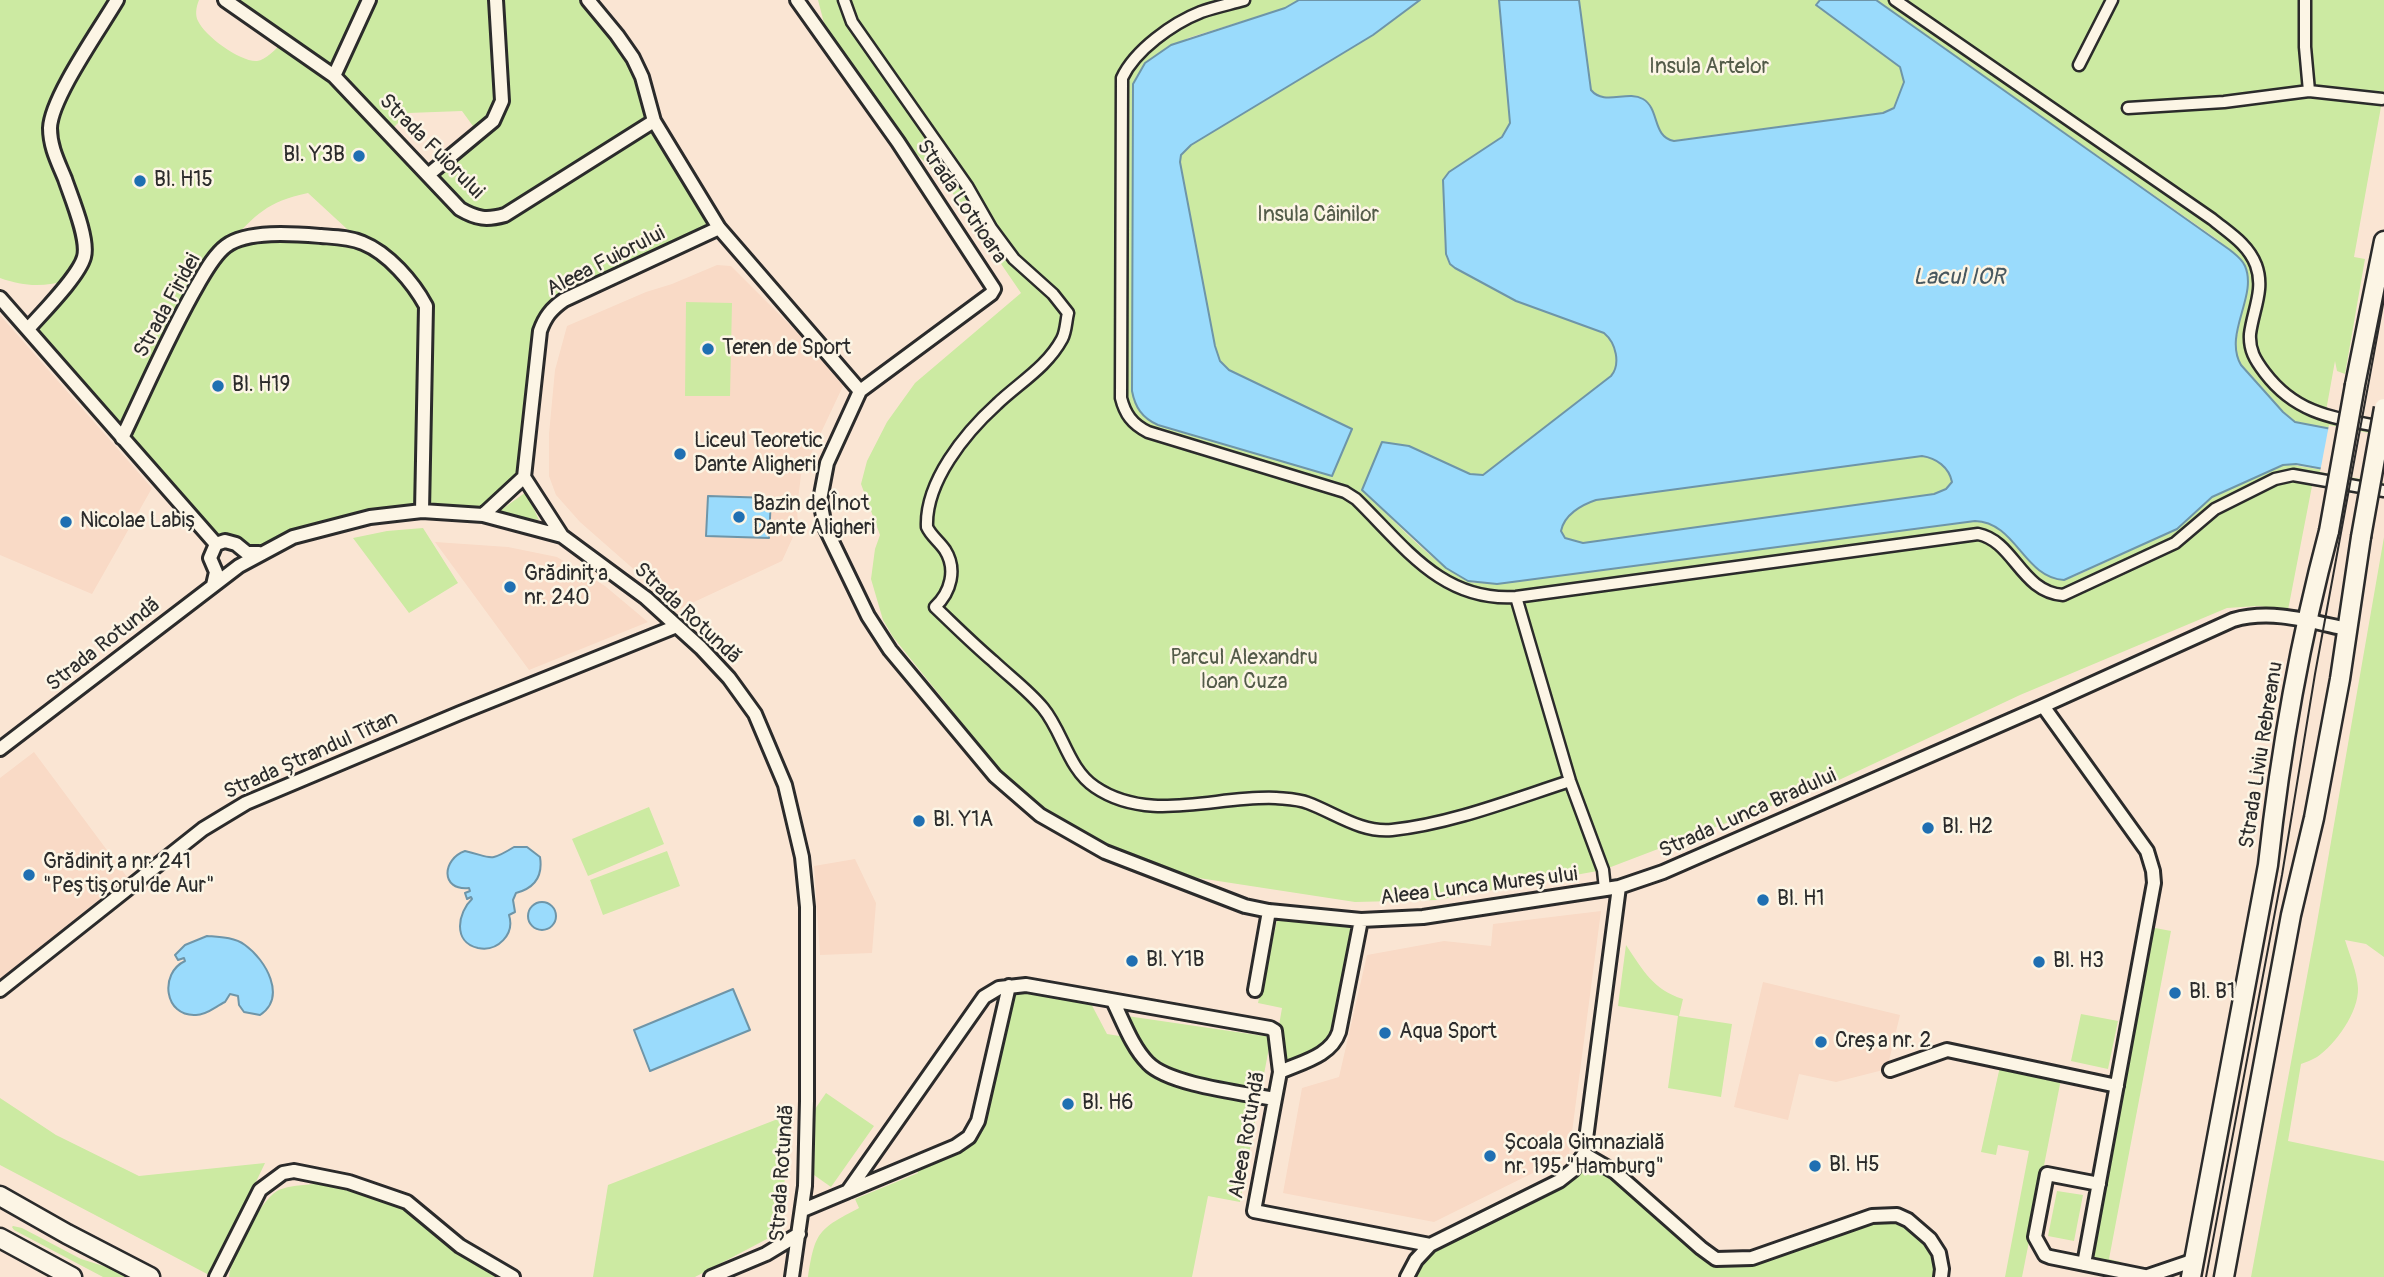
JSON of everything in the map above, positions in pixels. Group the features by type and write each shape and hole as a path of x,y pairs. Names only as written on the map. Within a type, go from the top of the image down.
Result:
{"main road":[{"name":"Strada Liviu Rebreanu","path":"2193,1268 2268,865 2274,813 2308,621 2329,531 2384,241"},
{"path":"2224,1277 2291,915 2314,818 2340,679 2384,408"},
{"path":"0,1196 150,1277"},
{"path":"0,1238 72,1277"}],"street":[{"path":"28,329 76,272 85,257 77,216 51,146 50,127 54,106 117,0"},
{"path":"225,0 334,76 369,0"},
{"path":"428,175 493,121 502,101 496,0"},
{"path":"588,0 632,58 642,77 654,121 719,228 860,391"},
{"name":"Strada Lotrioara","path":"797,0 898,142 994,289 991,294 860,391 827,463 820,500 825,527 869,616"},
{"path":"844,0 852,22 967,186 991,228 1014,260 1053,294 1068,313 1063,338 1043,365 995,405 954,450 938,478 927,527 946,551 951,568 948,589 935,607 1028,692 1045,711 1071,758 1091,785 1106,794 1152,806 1196,805 1251,798 1302,801 1359,826 1382,831 1448,819 1570,780"},
{"path":"1244,0 1200,12 1184,21 1140,51 1122,78 1123,408 1136,426 1147,432 1345,492 1356,499 1427,568 1455,587 1494,598 1516,597 1978,534 1991,539 2038,587 2063,595 2175,543 2215,509 2276,479 2293,475 2384,491"},
{"path":"1895,0 2212,219 2244,244 2260,280 2250,335 2252,356 2292,400 2316,414 2384,427"},
{"path":"2079,65 2112,0"},
{"path":"2305,0 2309,91"},
{"name":"Strada Fuiorului","path":"334,76 460,209 475,217 489,219 505,215 654,121"},
{"path":"2129,108 2224,102 2309,91 2382,99"},
{"name":"Aleea Fuiorului","path":"524,477 540,331 550,311 564,300 719,228"},
{"name":"Strada Firidei","path":"122,438 179,317 210,264 226,245 247,238 291,234 342,237 362,242 379,251 405,277 426,306 422,511"},
{"path":"0,298 216,544"},
{"path":"483,515 524,477 562,536"},
{"name":"Strada Rotundă","path":"0,749 213,585 259,553 286,540 370,517 422,511 483,515 537,527 562,536 618,576 714,661 749,704 775,759 795,822 806,882 807,1101 803,1210 792,1277"},
{"path":"213,585 216,577 210,558 216,544 231,541 247,553 259,553"},
{"path":"214,567 222,572 235,569 242,557 239,548"},
{"path":"1516,597 1570,780 1603,870 1605,889"},
{"name":"Strada Lunca Bradului","path":"1619,887 1664,872 2232,620 2247,615 2267,614 2346,629"},
{"name":"Aleea Lunca Mureșului","path":"869,616 890,650 943,716 995,776 1040,815 1105,852 1245,906 1269,911 1388,920 1458,913 1619,887"},
{"name":"Strada Ștrandul Titan","path":"0,990 203,829 246,803 447,718 677,626"},
{"path":"2043,706 2147,851 2153,871 2152,894 2084,1264"},
{"path":"1407,1277 1416,1260 1430,1245 1559,1181 1573,1170 1584,1154 1619,887"},
{"path":"1255,989 1269,911"},
{"path":"1280,1072 1324,1053 1334,1044 1339,1032 1361,920"},
{"path":"803,1210 956,1146 974,1130 1009,986 991,991 979,1004 848,1191"},
{"name":"Aleea Rotundă","path":"1009,986 1043,987 1275,1031 1280,1072 1254,1212 1430,1245"},
{"path":"1113,1001 1141,1054 1156,1070 1183,1081 1274,1099"},
{"path":"1890,1070 1947,1050 2117,1086"},
{"path":"1584,1154 1615,1172 1716,1259 1752,1258 1872,1216 1897,1216 1908,1220 1930,1239 1939,1253 1941,1277"},
{"path":"216,1277 260,1189 283,1173 294,1171 349,1182 415,1207 460,1246 513,1277"},
{"path":"2099,1184 2047,1174 2035,1237 2045,1255 2149,1277 2193,1268"},
{"path":"711,1277 766,1254 799,1234"}],"shaded area":[{"name":"Liceul Teoretic Dante Aligheri","path":"717,265 731,266 806,341 843,386 801,475 798,526 782,561 679,609 580,522 556,495 549,476 549,434 555,370 567,326"},
{"name":"Nicolae Labiș","path":"0,315 152,488 92,594 0,555"},
{"path":"435,542 508,547 557,557 605,586 648,622 529,670"},
{"path":"34,752 127,877 0,979 0,778"},
{"path":"855,859 876,903 872,953 820,955 814,866"},
{"path":"1601,911 1569,1155 1434,1222 1283,1193 1302,1088 1339,1077 1367,955 1444,941 1491,946 1493,924"},
{"name":"Creșa nr. 2","path":"1763,982 1900,1015 1887,1069 1836,1082 1799,1074 1788,1120 1734,1107"}],"green space":[{"path":"0,0 199,0 197,19 208,34 233,53 257,61 284,42 225,0 588,0 633,58 654,121 719,228 564,300 544,321 524,477 483,515 397,513 259,553 220,542 28,329 69,280 34,285 0,278","holes":["462,111 478,133 428,175 388,133 408,113","308,193 360,241 247,238 228,244 272,205"]},
{"name":"Parcul Alexandru Ioan Cuza","path":"818,0 1299,0 1285,8 1188,38 1137,75 1133,84 1132,391 1140,411 1158,425 1331,476 1220,361 1181,167 1181,155 1191,145 1373,35 1420,0 1499,0 1510,123 1502,137 1449,172 1443,180 1447,259 1455,268 1516,301 1604,333 1612,342 1616,366 1611,376 1483,475 1470,474 1399,446 1383,443 1362,490 1431,556 1474,583 1975,521 1996,527 2006,534 2047,576 2073,577 2177,529 2212,497 2287,464 2384,480 2384,498 2312,486 2288,610 2258,606 2227,608 2020,695 1839,780 1603,870 1437,900 1355,902 1192,877 1087,841 1042,812 1012,785 893,637 883,620 871,579 880,535 861,484 867,461 887,422 915,383 1021,293 943,179 908,146 824,23"},
{"name":"Insula Artelor","path":"1579,0 1820,0 1817,5 1900,67 1902,91 1894,108 1889,112 1669,141 1661,134 1638,97 1601,97 1591,90"},
{"path":"1876,0 2384,0 2384,90 2354,257 2365,259 2345,374 2337,371 2335,361 2326,411 2384,422 2384,439 2295,422 2283,412 2236,356 2235,346 2243,305 2246,269 2241,260 2218,240"},
{"name":"Teren de Sport","path":"686,302 732,303 730,396 685,396"},
{"path":"1922,456 1937,461 1948,472 1952,482 1946,489 1934,494 1583,543 1565,538 1561,531 1565,520 1574,511 1596,500"},
{"path":"526,492 539,520 499,513 501,510"},
{"path":"423,528 458,583 409,613 353,538 387,531"},
{"path":"2384,537 2384,957 2366,944 2345,940 2358,988 2355,1007 2345,1027 2331,1045 2317,1057 2301,1064 2288,1141 2384,1161 2384,1277 2251,1277 2316,928"},
{"path":"649,807 664,844 588,876 572,839"},
{"path":"667,851 680,886 603,915 590,880"},
{"path":"1279,912 1361,920 1337,1038 1280,1072 1277,1037 1282,1008 1258,1003"},
{"path":"2150,927 2171,931 2109,1259 2121,1262 2120,1267 2088,1260"},
{"path":"1626,945 1656,985 1683,999 1679,1016 1732,1024 1721,1097 1668,1088 1678,1016 1618,1006"},
{"path":"1009,986 1087,996 1107,1034 1132,1038 1120,1015 1271,1037 1240,1202 1208,1196 1192,1277 808,1277 813,1250 821,1233 835,1221 859,1208 855,1199 918,1173 914,1164 969,1137"},
{"path":"2081,1014 2118,1021 2108,1069 2071,1061"},
{"path":"2001,1062 2062,1074 2022,1277 2005,1277 2029,1151 1998,1145 1996,1155 1981,1152"},
{"path":"826,1093 874,1126 831,1187 814,1175 815,1109"},
{"path":"0,1098 56,1135 139,1176 265,1163 211,1276 0,1165"},
{"path":"788,1115 782,1231 695,1277 593,1277 608,1185"},
{"path":"1584,1154 1726,1260 1872,1216 1897,1215 1930,1239 1941,1277 1407,1277 1430,1245 1559,1181"},
{"path":"349,1182 395,1197 513,1277 229,1277 247,1231 262,1206 277,1191 301,1185"},
{"path":"2057,1191 2083,1195 2074,1241 2048,1236"},
{"path":"13,1226 22,1228 81,1259 139,1277 103,1277 14,1230"}],"water":[{"path":"1299,0 1420,0 1373,35 1191,145 1181,155 1180,162 1220,361 1229,370 1352,429 1332,476 1158,425 1140,411 1132,391 1133,84 1145,63 1171,45 1285,8"},
{"name":"Lacul IOR","path":"1499,0 1579,0 1591,90 1602,97 1630,96 1643,99 1652,109 1662,134 1674,141 1883,113 1894,108 1904,82 1900,67 1816,5 1820,0 1876,0 2239,257 2248,278 2236,341 2241,365 2295,422 2384,439 2384,480 2296,464 2283,465 2212,497 2177,529 2064,580 2050,577 2039,570 2001,530 1975,521 1497,584 1468,581 1446,568 1362,490 1382,442 1409,446 1470,474 1483,475 1611,376 1616,366 1614,348 1604,333 1516,301 1450,264 1446,254 1443,180 1449,172 1502,137 1510,123","holes":["1927,457 1945,468 1952,482 1946,489 1934,494 1583,543 1565,538 1561,531 1574,511 1596,500"]},
{"name":"Bazin de Înot Dante Aligheri","path":"708,496 771,498 769,538 706,536"},
{"path":"514,847 527,847 540,857 539,875 528,888 516,893 513,900 515,912 509,915 510,929 503,940 485,949 470,945 464,940 460,926 463,911 472,899 467,899 465,893 470,891 469,888 453,885 449,880 449,867 457,855 465,851 494,857"},
{"path":"542,902 552,906 556,916 552,926 542,930 532,926 528,916 532,906"},
{"path":"207,936 241,942 260,960 273,989 268,1007 260,1015 244,1012 239,1005 238,996 230,994 225,1002 200,1015 185,1014 172,1002 169,993 171,975 185,961 184,958 178,960 175,955 185,945"},
{"path":"733,989 750,1030 650,1071 634,1030"}],"pier":[{"path":"2329,425 2384,436 2384,483 2320,472"}],"tram line":[{"path":"2206,1277 2282,875 2315,674 2384,299"}],"place":[{"name":"Bl. Y3B","path":"359,156"},
{"name":"Bl. H15","path":"140,181"},
{"name":"Teren de Sport","path":"708,349"},
{"name":"Bl. H19","path":"218,386"},
{"name":"Liceul Teoretic Dante Aligheri","path":"680,454"},
{"name":"Bazin de Înot Dante Aligheri","path":"739,517"},
{"name":"Nicolae Labiș","path":"66,522"},
{"name":"Grădinița nr. 240","path":"510,587"},
{"name":"Bl. Y1A","path":"919,821"},
{"name":"Bl. H2","path":"1928,828"},
{"name":"Grădinița nr. 241 \"Peștișorul de Aur\"","path":"29,875"},
{"name":"Bl. H1","path":"1763,900"},
{"name":"Bl. Y1B","path":"1132,961"},
{"name":"Bl. H3","path":"2039,962"},
{"name":"Bl. B1","path":"2175,993"},
{"name":"Aqua Sport","path":"1385,1033"},
{"name":"Creșa nr. 2","path":"1821,1042"},
{"name":"Bl. H6","path":"1068,1104"},
{"name":"Școala Gimnazială nr. 195 \"Hamburg\"","path":"1490,1156"},
{"name":"Bl. H5","path":"1815,1166"}],"park label":[{"name":"Insula Câinilor","path":"1318,216"}]}
